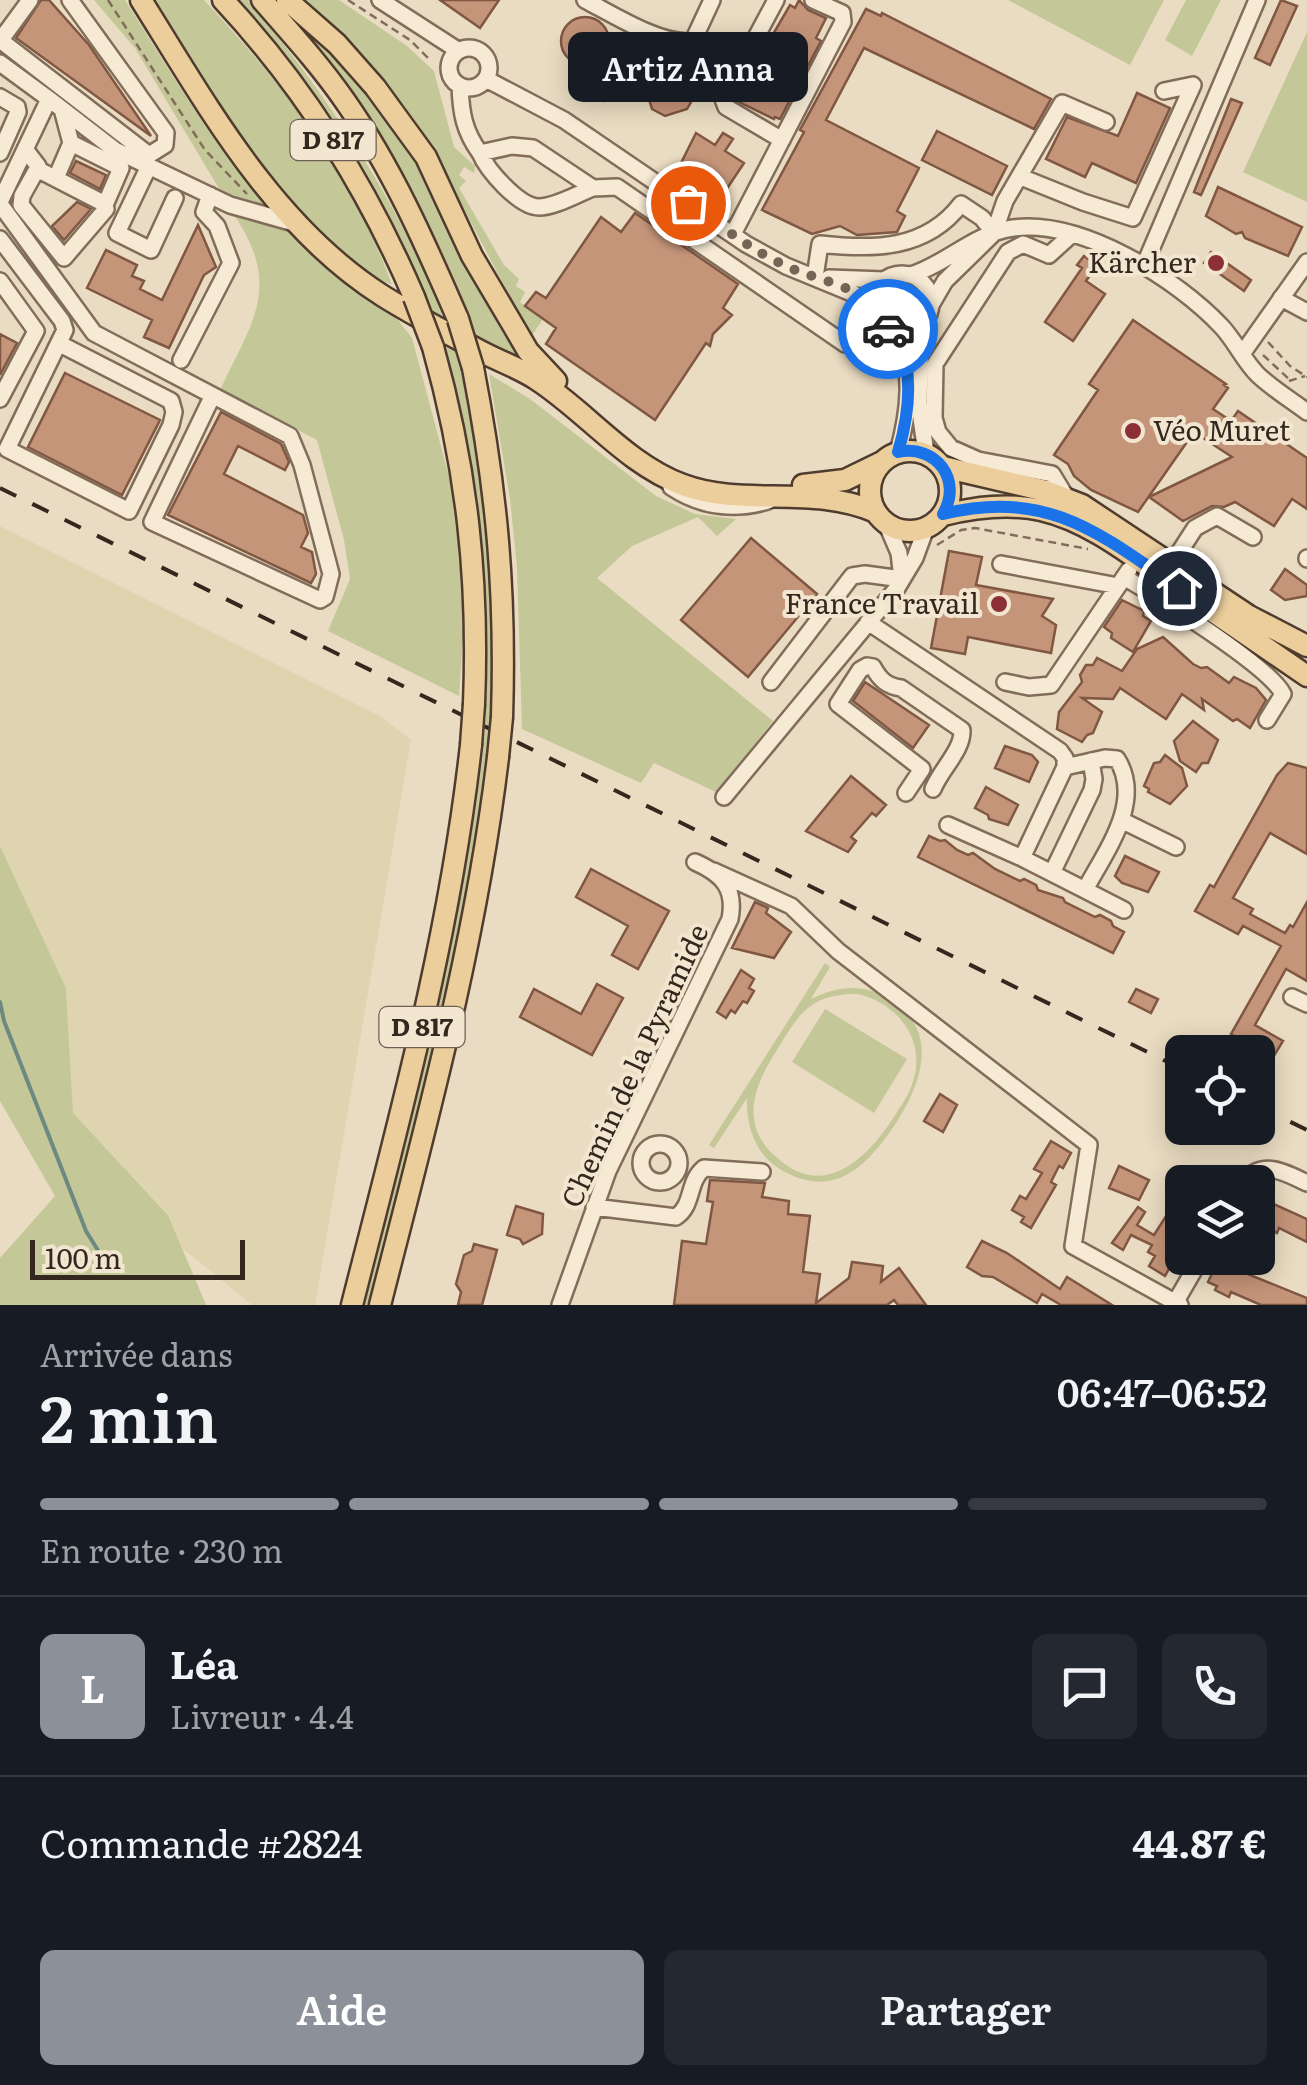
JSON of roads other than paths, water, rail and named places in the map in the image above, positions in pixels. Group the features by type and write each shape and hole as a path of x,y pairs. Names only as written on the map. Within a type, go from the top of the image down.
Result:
{"main road":[{"path":"141,0 214,118 294,223 382,294 535,378 649,468 709,492 815,495 846,501 910,532 926,528 943,514 972,508 1042,510 1078,524 1136,559 1265,659 1307,676"},
{"name":"D 817","path":"223,0 322,123 390,240 432,347 459,451 470,517 475,584 474,704 458,856 352,1305"},
{"name":"D 817","path":"262,0 344,99 380,156 429,252 458,318 473,368 499,519 505,641 502,717 483,867 460,984 380,1305"},
{"path":"287,0 337,44 375,87 426,157 472,256 528,351 548,374 653,456 700,479 747,486 845,480 908,450 1066,497 1173,562 1249,616 1307,646"},
{"path":"882,518 870,487 890,457"},
{"path":"934,460 950,490 943,514"}],"street":[{"path":"30,0 0,40 149,155 158,152 165,145 166,133 70,0"},
{"path":"380,0 459,52 472,49 483,55 489,66 486,79"},
{"path":"585,0 667,40 682,43 693,41 712,0"},
{"path":"776,0 723,99 726,107 782,140"},
{"path":"733,234 843,22 842,14 813,0"},
{"path":"1144,266 1258,0"},
{"path":"459,52 450,68 453,80 465,87"},
{"path":"2,69 115,150 230,204 294,223"},
{"path":"465,87 486,79 564,120 786,266 872,305"},
{"path":"1164,91 1210,80 1221,85"},
{"path":"1021,177 1133,218 1193,85"},
{"path":"465,87 461,115 468,137 496,179 532,207 542,208 592,188 617,187 845,344 880,323"},
{"path":"0,97 17,107 18,112 0,153"},
{"path":"934,460 919,404 921,326 930,305 945,281 994,233 1006,201 1062,103 1106,122"},
{"path":"25,149 38,166 21,206 64,258 104,215 104,205 121,168 71,143 55,104"},
{"path":"55,104 25,149 0,203 94,333 290,436 302,465 331,574 320,600 152,522 212,397"},
{"path":"56,178 71,143"},
{"path":"480,153 512,146 533,148 592,188"},
{"path":"148,166 117,233 151,250 176,198"},
{"path":"36,169 104,205"},
{"path":"181,360 231,264 217,226 204,212 210,195"},
{"path":"815,277 820,244 881,248 926,235 948,222 961,204 982,218 994,233"},
{"path":"911,276 934,267 972,240 994,233 1033,228 1070,235 1144,266 1222,326 1250,342"},
{"path":"1066,497 1052,474 978,460 951,448 938,432 934,418 935,364 1008,252 1023,244 1048,256 1070,235"},
{"path":"0,239 65,330 7,449 129,510 170,426 172,401 60,344"},
{"path":"1307,262 1250,342 1256,374 1307,412"},
{"path":"815,277 859,282 902,274 911,276 926,287 930,305"},
{"path":"884,280 872,305 880,323 897,332 905,350 908,376 906,424 890,457"},
{"path":"0,281 36,331 0,399"},
{"path":"1282,298 1307,312"},
{"path":"897,332 921,326"},
{"path":"1173,562 1195,528 1218,516 1253,537"},
{"path":"882,518 899,553 902,578"},
{"path":"724,797 902,578 915,558 926,528"},
{"path":"1005,682 1029,688 1051,685 1077,652 1136,559"},
{"path":"1001,564 1121,581 1265,659 1282,694 1267,720"},
{"path":"771,682 852,576 902,578"},
{"path":"868,622 1065,758 1065,767 1022,858"},
{"path":"906,793 922,769 838,704 860,670 873,667 878,678 901,688 962,730 962,743 940,770 932,788"},
{"path":"1065,767 1112,758 1120,763 1127,800 1121,820 1085,890"},
{"path":"1052,874 1093,786 1091,761"},
{"path":"1121,820 1176,847"},
{"path":"948,825 1124,910"},
{"path":"695,862 791,906 838,951 1090,1145 1073,1246 1178,1304 1192,1275"},
{"name":"Chemin de la Pyramide","path":"560,1305 608,1171 677,1024 727,931 732,898 723,878 714,870"},
{"path":"594,1207 668,1217 682,1214 693,1180 704,1168 762,1172"},
{"path":"1275,1170 1307,1183"},
{"path":"670,1179 686,1208"}],"waterway":[{"path":"0,1002 86,1231 107,1265"}],"railway":[{"path":"0,488 1165,1061"},
{"path":"1275,1114 1307,1130"}],"place":[{"name":"Artiz Anna","path":"688,203"},
{"name":"Kärcher","path":"1216,263"},
{"name":"Véo Muret","path":"1133,431"},
{"name":"France Travail","path":"999,604"}]}
